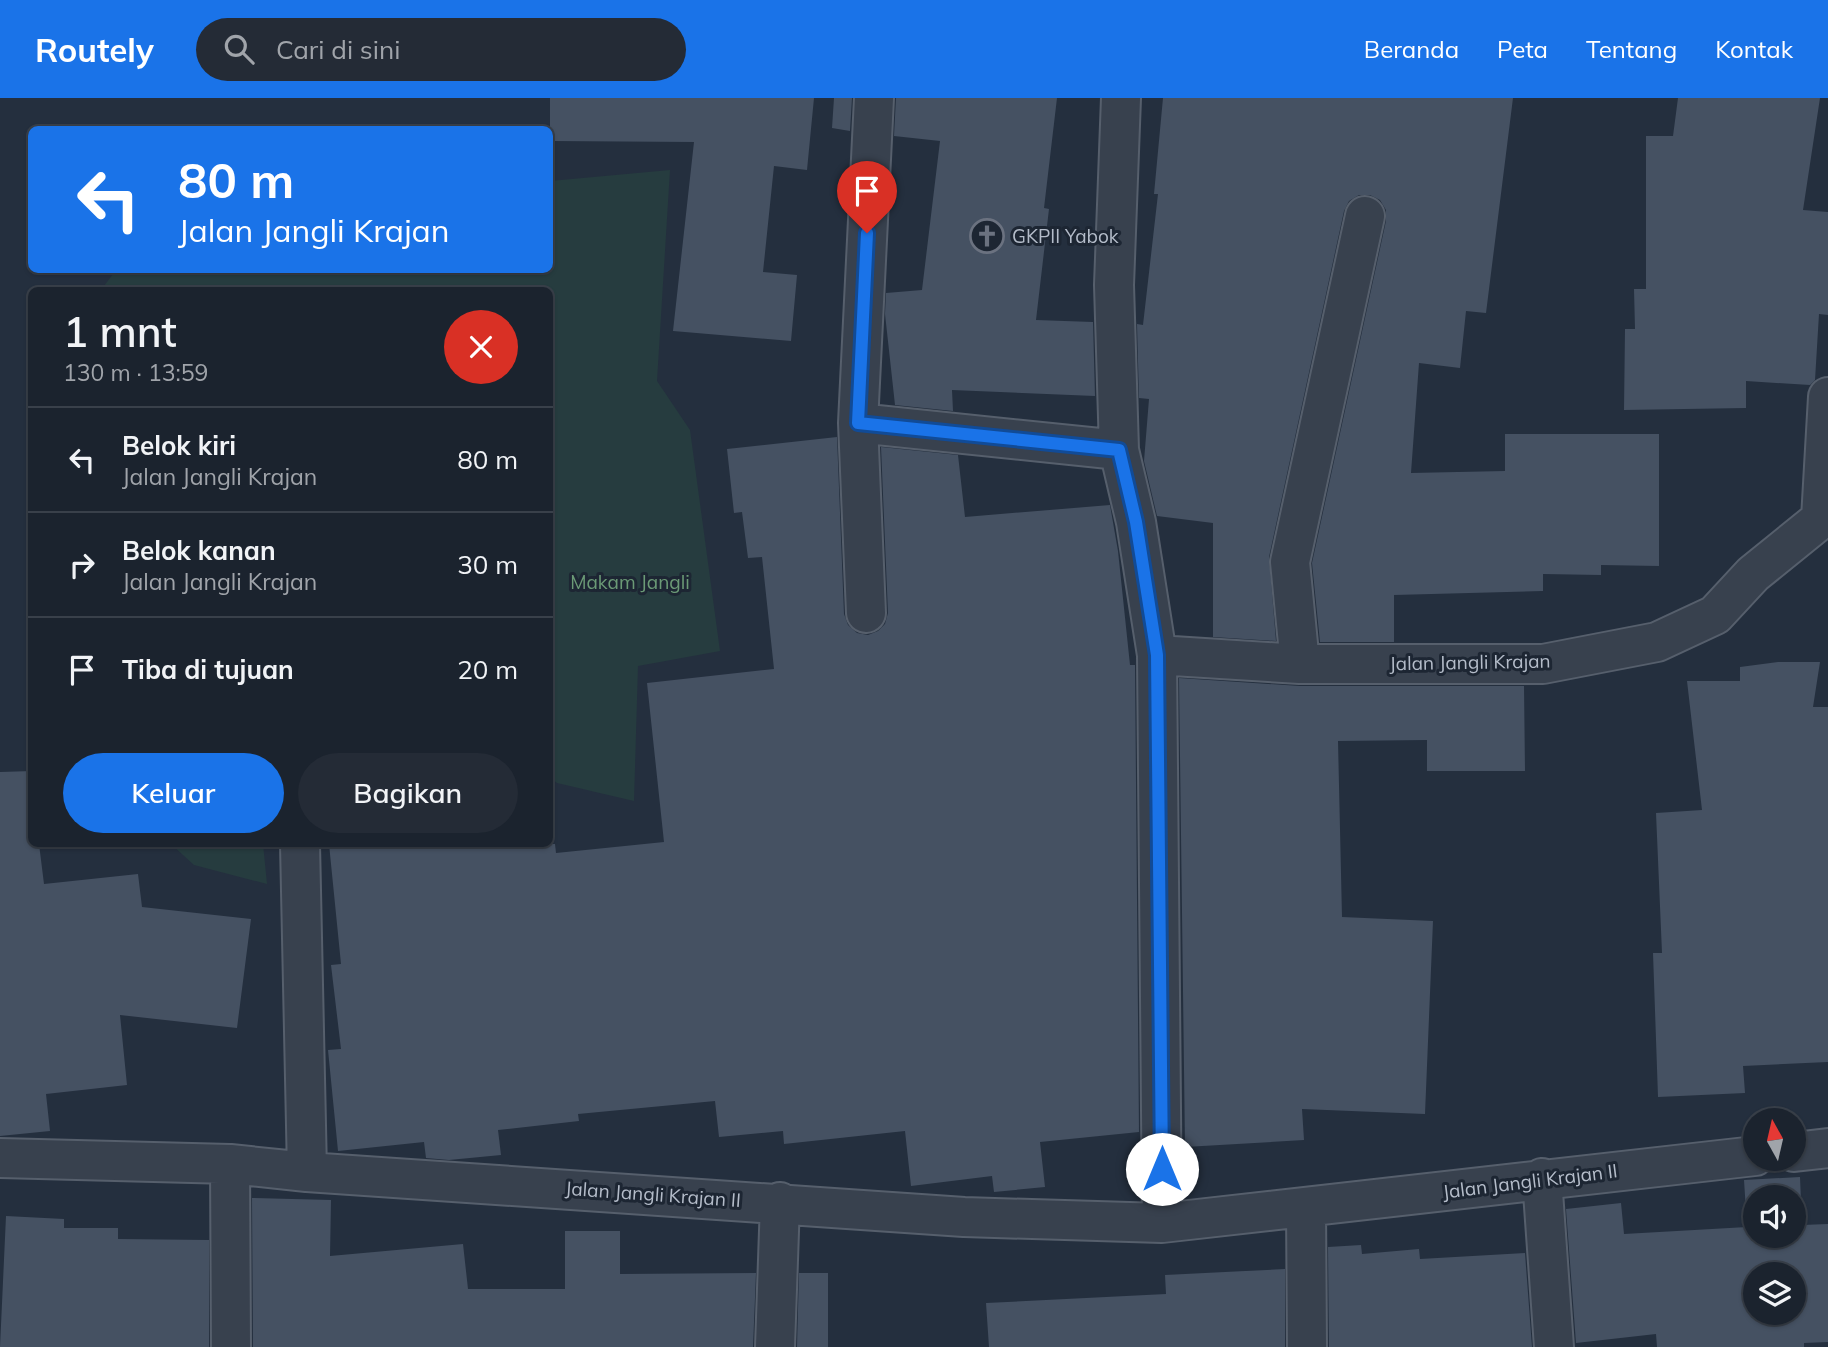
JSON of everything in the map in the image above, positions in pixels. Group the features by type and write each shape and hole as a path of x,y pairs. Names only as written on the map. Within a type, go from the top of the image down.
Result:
{"street":[{"path":"866,613 858,423 874,98"},
{"path":"1121,98 1114,285 1119,450 1136,522 1157,655 1162,1223"},
{"path":"1300,664 1290,562 1365,216"},
{"name":"Jalan Jangli Krajan","path":"1157,655 1300,664 1543,664 1657,642 1715,615 1753,574 1825,520 1828,397"},
{"path":"858,423 1119,450"},
{"path":"300,847 307,1172"},
{"path":"1806,1151 1828,1148"},
{"name":"Jalan Jangli Krajan II","path":"0,1158 230,1164 307,1172 780,1202 964,1217 1162,1223 1743,1157"},
{"path":"230,1164 232,1347"},
{"path":"1542,1178 1553,1347"},
{"path":"775,1347 780,1202"},
{"path":"1306,1208 1307,1347"}],"green space":[{"name":"Makam Jangli","path":"670,170 657,381 690,430 720,651 638,666 634,801 557,783 553,780 553,287 103,287 114,273 553,273 553,181"},
{"path":"174,847 263,847 267,884 194,865"}],"building":[{"path":"550,98 814,98 807,170 774,166 763,272 797,275 791,341 673,331 694,142 553,141 553,126 550,126"},
{"path":"834,98 852,98 850,131 832,128"},
{"path":"896,98 1057,98 1044,208 1049,209 1036,320 1093,322 1095,396 952,390 953,411 895,405 885,314 886,293 922,290 940,141 894,136"},
{"path":"1163,98 1513,98 1486,313 1466,311 1460,368 1419,363 1411,473 1505,471 1505,434 1659,434 1659,566 1601,565 1601,575 1543,574 1543,591 1394,595 1394,642 1320,642 1312,563 1386,221 1386,210 1380,200 1370,195 1359,195 1349,201 1344,211 1269,557 1276,641 1213,637 1213,523 1157,516 1144,461 1149,399 1139,398 1137,324 1143,325 1158,194 1154,194"},
{"path":"1678,98 1820,98 1803,210 1828,212 1828,315 1819,314 1815,380 1810,385 1746,381 1746,408 1624,410 1625,329 1635,329 1634,289 1646,289 1646,136 1673,136"},
{"path":"837,437 844,614 848,625 857,633 868,635 885,624 888,613 881,447 958,455 965,517 1110,505 1118,551 1130,665 1135,665 1139,1132 1040,1142 1045,1187 994,1192 992,1176 911,1186 905,1131 784,1144 783,1131 719,1137 715,1101 578,1114 579,1121 498,1130 501,1155 449,1160 426,1158 424,1142 338,1151 328,1050 341,1049 331,965 341,964 329,847 553,847 555,844 556,853 664,842 647,683 774,669 762,557 748,558 742,512 734,513 727,449"},
{"path":"1778,662 1820,662 1813,707 1828,707 1828,1062 1743,1066 1745,1093 1658,1097 1653,953 1662,953 1656,813 1702,810 1687,681 1740,681 1740,667"},
{"path":"1179,678 1300,686 1524,686 1525,771 1427,771 1427,740 1338,741 1342,917 1433,921 1425,1114 1302,1109 1304,1140 1185,1147"},
{"path":"28,771 28,847 39,847 44,884 138,874 142,907 251,919 237,1028 120,1015 127,1085 46,1094 50,1131 0,1136 0,772"},
{"path":"1800,1177 1800,1185 1744,1185 1744,1180"},
{"path":"252,1198 331,1200 330,1256 463,1244 468,1289 565,1289 565,1231 620,1231 620,1274 756,1273 753,1347 253,1347"},
{"path":"1621,1203 1624,1234 1743,1227 1743,1248 1806,1248 1806,1225 1828,1224 1828,1342 1804,1343 1804,1347 1657,1347 1656,1334 1576,1343 1566,1209"},
{"path":"6,1216 64,1219 64,1228 118,1228 118,1239 209,1240 209,1347 0,1347"},
{"path":"1361,1245 1362,1254 1419,1249 1420,1259 1525,1253 1532,1347 1329,1347 1328,1247"},
{"path":"1285,1269 1285,1347 989,1347 986,1303 1166,1294 1165,1275"},
{"path":"799,1273 828,1273 828,1347 797,1347"}],"place":[{"name":"GKPII Yabok","path":"987,236"}],"route":[{"path":"867,233 858,423 1119,450 1136,522 1157,655 1162,1169"}]}
